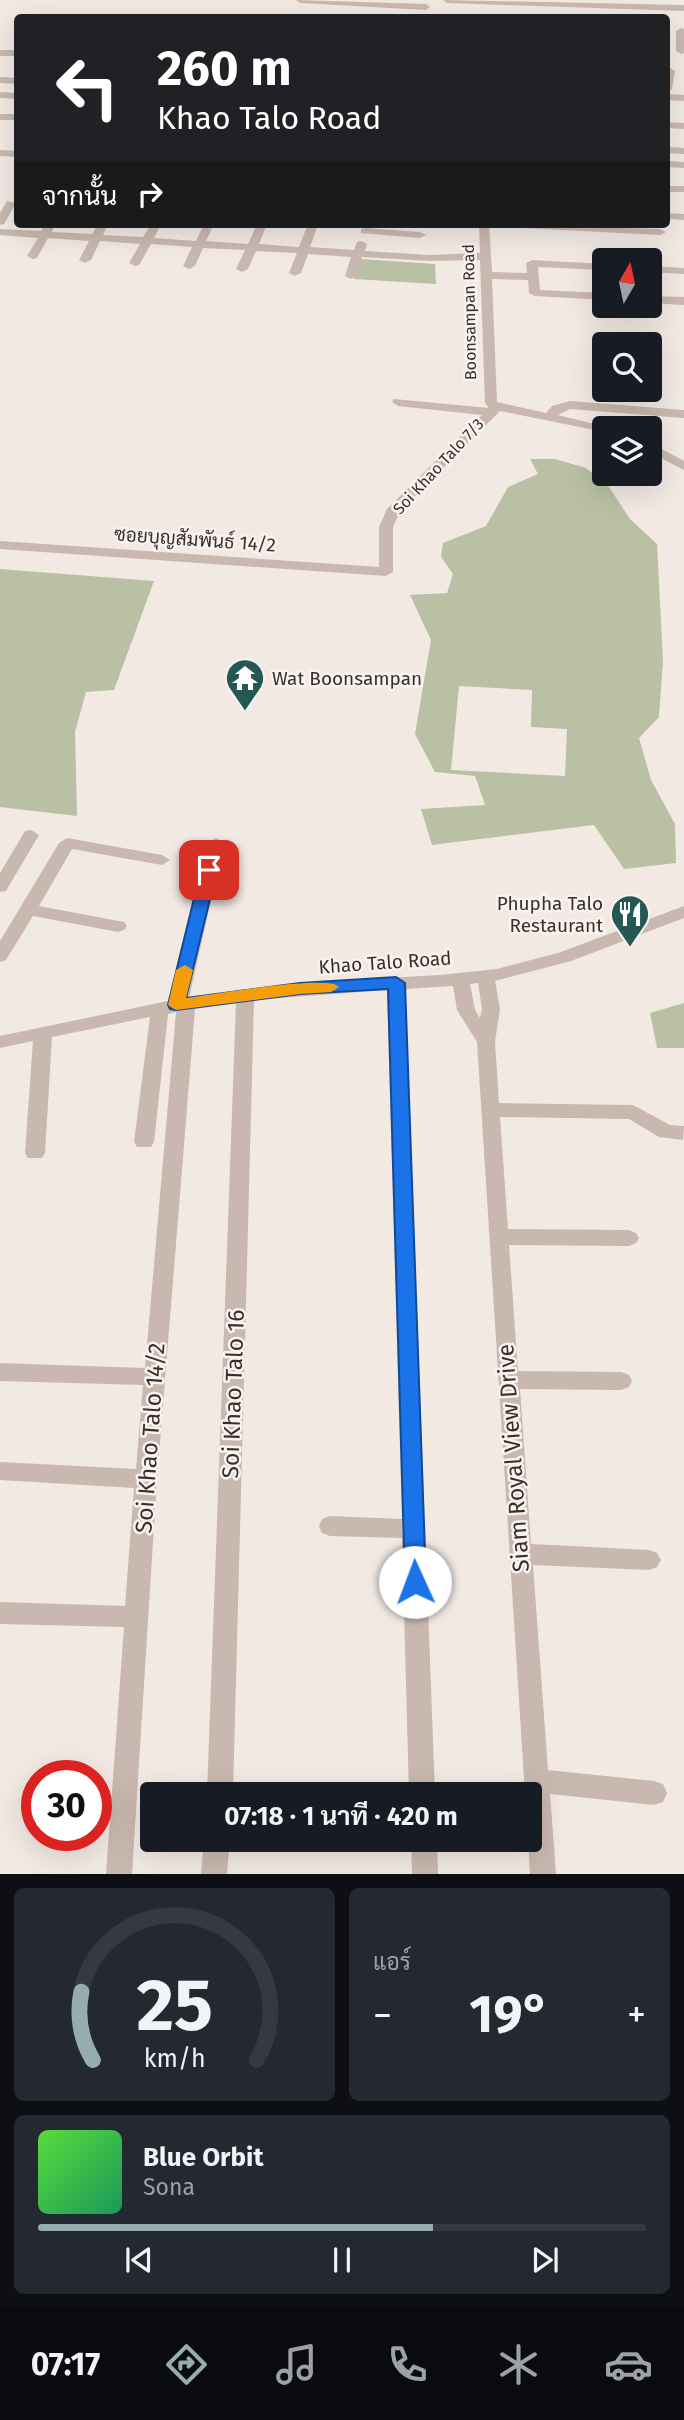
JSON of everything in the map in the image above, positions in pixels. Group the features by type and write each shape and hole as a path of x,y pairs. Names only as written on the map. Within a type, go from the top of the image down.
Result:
{"street":[{"path":"300,0 426,6"},
{"path":"446,0 684,8"},
{"path":"681,31 682,52"},
{"path":"684,118 684,126"},
{"path":"0,222 12,203"},
{"path":"33,256 48,228"},
{"path":"85,260 101,228"},
{"path":"135,263 154,228"},
{"path":"189,266 207,228"},
{"path":"242,269 260,228"},
{"path":"295,273 312,228"},
{"path":"351,276 366,228 419,234"},
{"name":"Boonsampan Road","path":"484,228 489,396 493,409"},
{"path":"581,228 660,232"},
{"path":"0,232 429,258 534,277"},
{"path":"592,266 532,263 535,293 592,296"},
{"path":"662,270 684,271"},
{"path":"662,299 684,300"},
{"path":"398,402 493,409 550,416 592,425"},
{"path":"550,416 556,409 570,405 684,414"},
{"name":"Soi Khao Talo 7/3","path":"386,572 386,527 394,509 493,409"},
{"path":"662,453 684,466"},
{"name":"ซอยบุญสัมพันธ์ 14/2","path":"0,545 386,572"},
{"path":"0,887 31,835"},
{"path":"0,957 67,842 162,860"},
{"path":"144,1142 174,1005 216,843"},
{"path":"27,909 118,926"},
{"name":"Khao Talo Road","path":"0,1042 174,1005 245,995 300,988 460,978 523,970 684,912"},
{"name":"Siam Royal View Drive","path":"485,975 491,1009 486,1042 498,1237 537,1782"},
{"path":"460,978 466,1010 486,1042"},
{"path":"396,983 422,1782"},
{"name":"Soi Khao Talo 16","path":"220,1782 245,995"},
{"name":"Soi Khao Talo 14/2","path":"119,1874 154,1377 174,1005"},
{"path":"35,1153 43,1032"},
{"path":"491,1110 633,1112 666,1132 683,1133"},
{"path":"498,1237 629,1238"},
{"path":"0,1372 154,1377"},
{"path":"508,1380 621,1381"},
{"path":"0,1471 146,1479"},
{"path":"330,1527 414,1529"},
{"path":"520,1554 649,1560"},
{"path":"0,1614 137,1617"},
{"path":"542,1782 654,1793"},
{"path":"214,1874 216,1852"},
{"path":"424,1852 425,1874"},
{"name":"Siam Royal View Drive","path":"542,1852 543,1874"}],"green space":[{"path":"361,259 435,264 436,284 354,279"},
{"path":"530,459 555,459 586,468 592,473 592,486 609,487 630,519 657,544 663,661 659,717 639,738 651,780 675,824 676,863 624,869 594,825 432,845 421,809 485,805 475,776 435,772 415,734 431,640 410,595 447,593 453,574 441,557 443,543 486,526 508,487 538,474","holes":["459,686 532,690 531,727 567,729 565,776 451,770"]},
{"path":"0,569 154,581 114,690 86,692 75,732 77,816 0,807"},
{"path":"684,1003 684,1048 657,1048 650,1013"}],"slow traffic":[{"path":"185,970 176,1005 300,988 331,987"}],"place":[{"name":"Wat Boonsampan","path":"245,712"},
{"name":"Phupha Talo Restaurant","path":"630,948"}],"route":[{"path":"209,870 176,1005 300,988 396,983 415,1582"}]}
